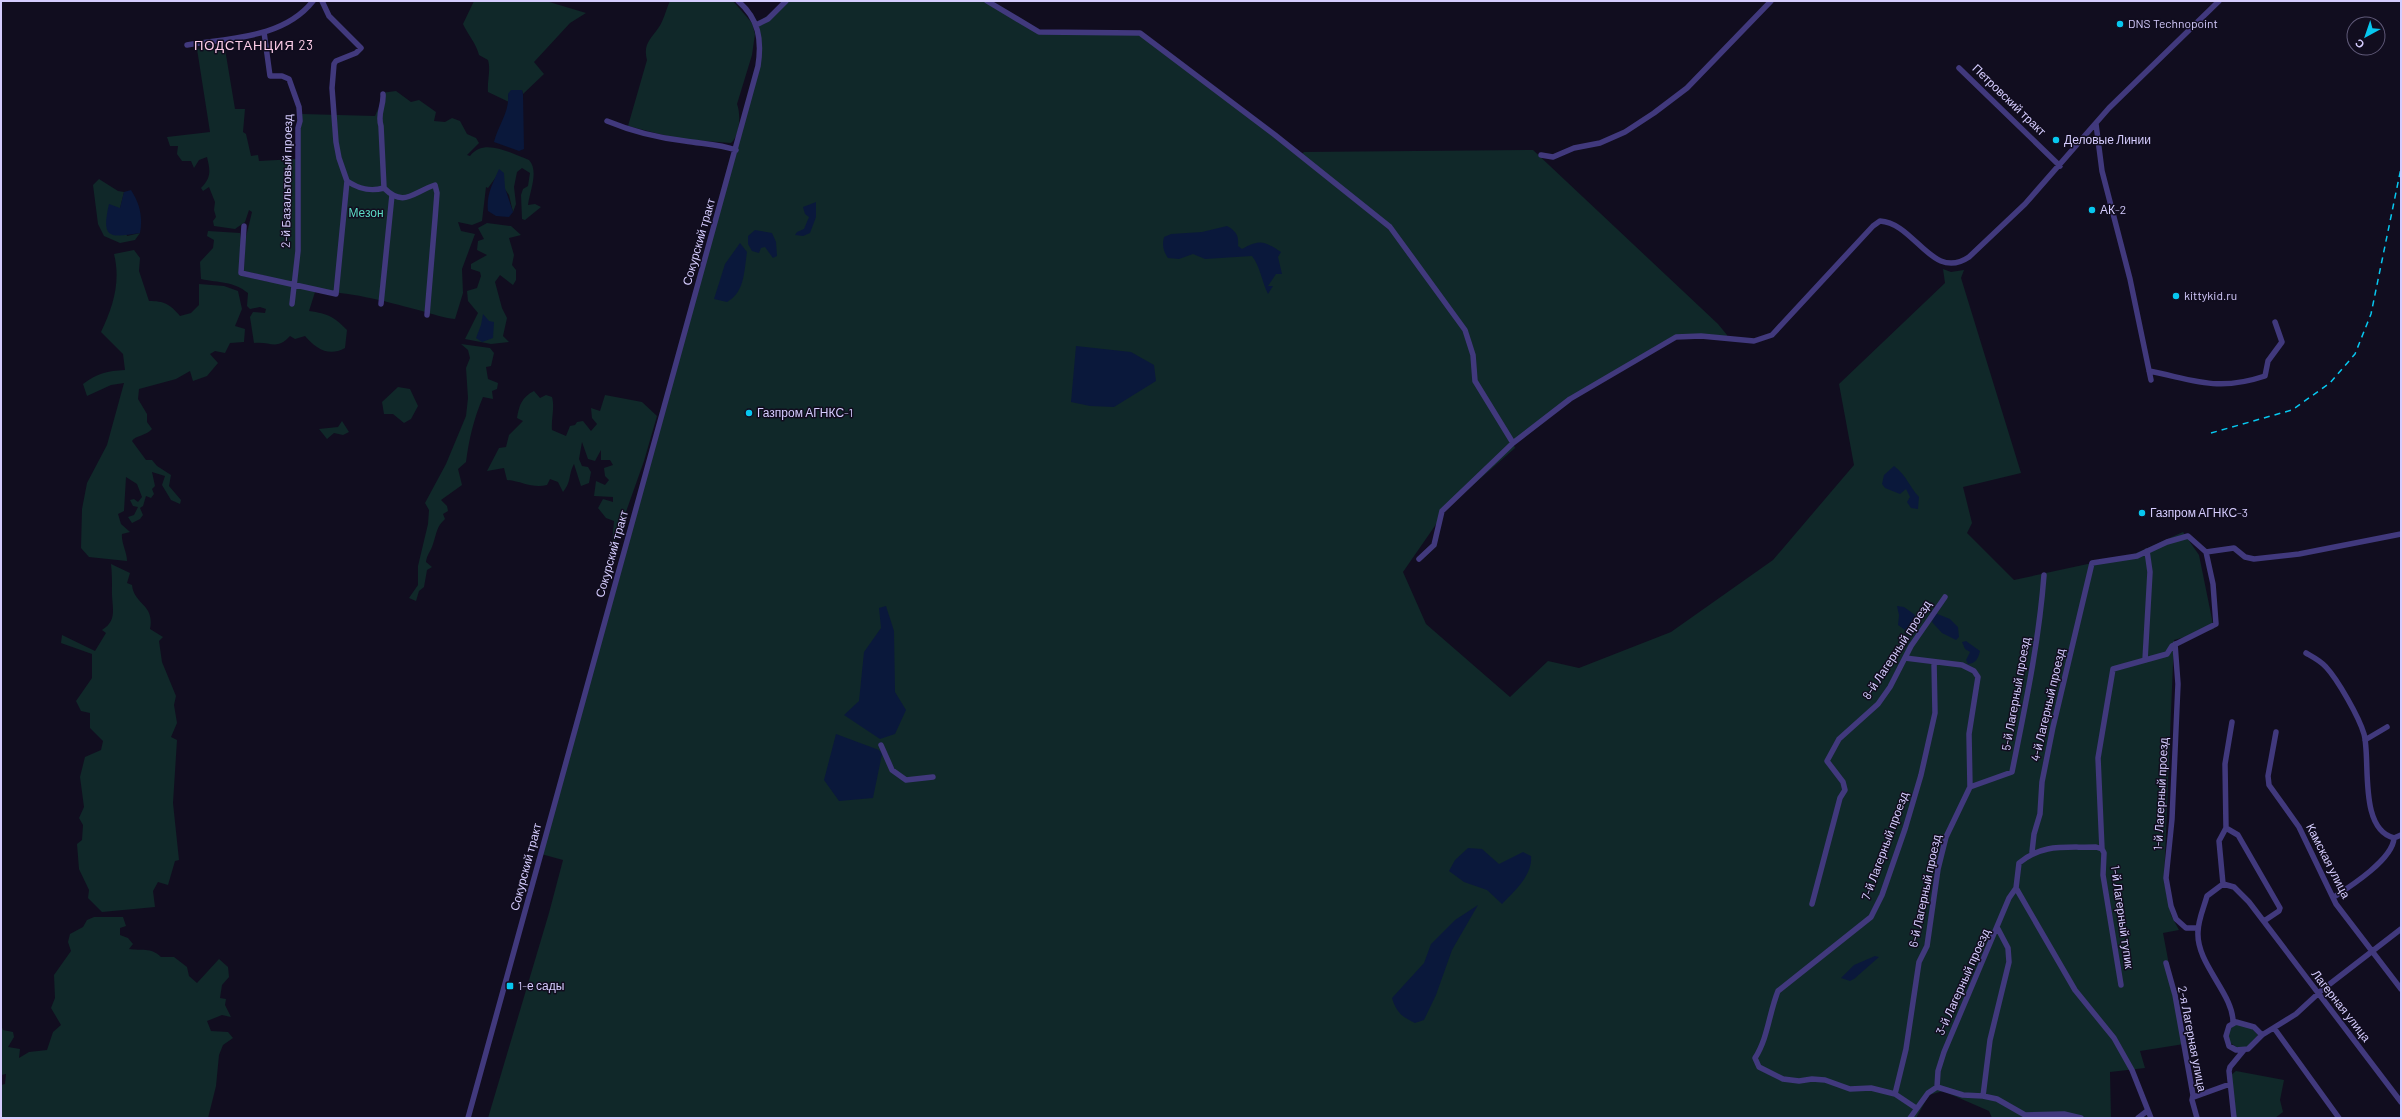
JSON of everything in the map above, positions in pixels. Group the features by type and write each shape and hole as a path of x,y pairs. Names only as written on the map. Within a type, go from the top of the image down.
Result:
{"street":[{"path":"187,45 264,32 292,22 313,1"},
{"path":"244,226 241,274 336,294 347,181 338,158 336,116 332,88 334,64 336,61 356,53 361,48 329,16 322,1"},
{"name":"Сокурский тракт","path":"468,1118 758,66 760,42 756,25 750,13 738,1"},
{"path":"756,25 768,19 786,1"},
{"path":"987,1 1039,32 1140,33 1275,135 1390,227 1465,330 1473,355 1475,380 1513,443"},
{"path":"1541,155 1553,157 1574,148 1600,143 1625,132 1654,113 1687,88 1771,1"},
{"path":"1419,559 1434,545 1442,511 1513,443 1570,399 1676,337 1701,336 1754,341 1772,335 1872,226 1880,221 1898,226 1940,262 1952,264 1960,263 2025,204 2060,166 2109,108 2219,1"},
{"name":"2-й Базальтовый проезд","path":"264,32 270,76 282,76 289,79 299,108 298,243 292,304"},
{"name":"Петровский тракт","path":"1959,68 2060,166"},
{"path":"383,94 383,101 378,117 381,126 384,188 392,195 402,199 410,197 435,185 436,199 427,315"},
{"path":"607,121 623,128 661,136 719,145 736,150"},
{"path":"2096,124 2102,171 2130,279 2151,380"},
{"path":"347,181 356,188 374,191 384,188"},
{"path":"381,304 392,195"},
{"path":"2149,371 2200,383 2221,386 2265,376 2268,361 2282,342 2275,322"},
{"path":"2206,552 2234,548 2245,557 2254,559 2299,554 2401,534"},
{"path":"2103,851 2098,758 2113,669 2146,660 2167,654 2175,644 2216,624 2213,584 2206,552 2188,536 2147,551 2150,572 2146,660"},
{"name":"4-й Лагерный проезд","path":"2032,852 2034,834 2040,814 2042,782 2053,727 2092,563 2137,556 2147,551"},
{"name":"5-й Лагерный проезд","path":"1970,787 2012,772 2029,690 2041,612 2044,575"},
{"name":"8-й Лагерный проезд","path":"1812,904 1840,798 1845,790 1843,782 1827,761 1839,739 1878,704 1911,646 1946,597"},
{"name":"1-й Лагерный проезд","path":"2175,644 2178,684 2172,819 2166,878 2171,906 2176,919 2186,928 2198,928"},
{"path":"2306,653 2326,667 2359,721 2365,740 2367,786 2371,809 2383,831 2394,838"},
{"name":"6-й Лагерный проезд","path":"1895,1094 1906,1049 1920,962 1927,946 1938,869 1944,843 1970,787 1968,734 1978,677 1974,671 1962,665 1905,658"},
{"name":"7-й Лагерный проезд","path":"1895,1094 1871,1088 1850,1089 1825,1080 1812,1079 1799,1082 1783,1079 1759,1067 1756,1062 1778,991 1870,917 1882,895 1905,829 1921,775 1935,713 1933,673 1934,662"},
{"path":"2232,722 2225,764 2226,828 2219,841 2223,884 2207,896 2198,928 2202,953 2232,1013 2233,1023"},
{"path":"2365,740 2387,727"},
{"name":"Камская улица","path":"2276,732 2268,776 2269,785 2299,827 2334,898 2351,927 2373,952 2401,989"},
{"path":"881,745 892,770 906,780 933,777"},
{"path":"2226,828 2238,835 2280,908 2279,911 2264,921"},
{"path":"2394,838 2401,835"},
{"path":"2334,898 2384,859 2391,850 2394,838"},
{"path":"2103,851 2096,847 2048,848 2032,852 2019,863 2016,888 2075,990 2114,1038 2132,1070 2151,1118"},
{"name":"1-й Лагерный тупик","path":"2103,851 2103,875 2121,986"},
{"name":"Лагерная улица","path":"2223,884 2240,891 2401,1102"},
{"name":"3-й Лагерный проезд","path":"1937,1087 1938,1071 1944,1052 2010,898 2016,888"},
{"path":"1983,1096 1990,1040 2009,962 2008,948 1998,929"},
{"path":"2234,1118 2230,1084 2230,1067 2244,1050 2262,1035 2296,1014 2318,994 2401,929"},
{"name":"2-я Лагерная улица","path":"2166,963 2175,995 2194,1097 2192,1100 2197,1118"},
{"path":"2244,1050 2236,1050 2228,1044 2227,1030 2233,1023 2241,1022 2250,1025 2262,1035"},
{"path":"2274,1028 2339,1118"},
{"path":"2194,1097 2230,1084"},
{"path":"1910,1118 1928,1093 1937,1087 1963,1095 1983,1096 1998,1099 2025,1115 2064,1114 2081,1118"},
{"path":"1895,1094 1916,1108"},
{"path":"2138,1118 2148,1111"}],"green space":[{"path":"474,1 546,1 586,13 570,23 534,62 544,74 523,94 522,90 508,94 509,102 488,92 488,60 479,55 463,24"},
{"path":"670,1 733,1 752,23 755,34 752,55 737,104 739,119 738,130 734,140 731,143 679,139 628,126 647,60 646,50 648,42 661,24"},
{"path":"786,1 987,1 1039,32 1140,33 1301,155 1304,152 1533,150 1718,324 1727,335 1727,338 1676,337 1570,399 1513,443 1515,448 1448,507 1403,572 1426,624 1510,697 1548,661 1579,668 1671,632 1773,560 1854,465 1839,384 1945,283 1943,269 1951,272 1964,270 1961,278 2021,473 1963,487 1972,523 1967,533 2014,580 2134,554 2183,532 2199,555 2214,629 2174,640 2164,881 2171,915 2179,930 2163,933 2184,1044 2140,1051 2145,1068 2110,1072 2111,1118 1992,1118 1989,1111 1943,1091 1929,1095 1916,1118 488,1118 549,913 563,860 541,854 758,66 756,25"},
{"name":"Мезон","path":"224,43 235,109 245,109 243,132 246,134 251,156 258,155 259,161 296,159 302,114 375,116 381,102 381,93 396,91 411,102 419,100 436,112 434,121 445,122 452,118 460,121 467,134 476,138 479,143 467,155 470,156 476,150 490,147 507,151 529,160 532,164 534,175 528,205 535,204 541,207 525,220 522,219 521,195 523,189 528,186 530,173 522,168 517,172 514,187 516,204 513,212 509,195 496,177 488,188 486,187 482,221 472,225 458,222 461,231 475,234 462,269 463,293 455,319 354,295 315,292 309,311 330,316 347,330 345,348 339,351 328,352 318,348 305,336 295,339 290,336 285,341 277,344 254,343 250,317 253,312 265,313 266,309 260,307 250,309 247,306 248,293 237,286 201,279 200,262 213,248 214,240 207,236 208,231 240,233 239,275 269,282 270,277 244,271 245,241 252,212 249,210 245,222 235,229 214,226 213,221 216,217 214,210 215,202 209,187 203,191 201,188 209,177 207,157 199,160 194,168 191,161 182,161 177,154 178,146 170,146 167,137 210,132 197,49"},
{"path":"99,179 118,191 124,192 120,208 127,236 140,233 135,240 120,243 104,236 98,224 93,185"},
{"path":"487,223 511,226 521,235 509,238 514,255 512,265 516,270 516,280 513,285 500,275 495,282 502,308 507,318 503,336 509,342 491,344 465,339 478,313 468,301 467,291 477,288 481,276 480,272 471,269 471,264 487,255 477,250 478,241 484,239 478,228"},
{"path":"134,250 140,258 139,271 149,301 166,304 180,316 191,313 199,305 199,284 224,286 238,291 242,309 235,326 245,329 244,342 230,343 225,353 215,351 210,354 218,363 207,376 193,381 190,371 176,379 139,389 138,399 147,414 147,422 152,429 132,441 146,460 152,460 157,466 171,475 169,486 181,500 180,504 171,500 162,485 165,476 152,472 155,486 152,489 154,494 151,498 146,496 143,506 140,508 143,515 140,519 132,523 128,517 134,515 138,507 133,506 130,500 134,499 138,502 142,497 137,484 126,477 124,511 118,514 121,524 130,532 122,534 122,541 127,561 89,557 81,548 82,509 87,483 107,445 124,383 111,385 87,396 83,384 93,377 103,373 125,370 123,354 101,332 115,294 117,274 114,254"},
{"path":"461,344 490,348 494,353 491,366 486,367 488,379 498,383 497,389 492,391 493,399 483,397 477,413 472,429 466,462 458,469 462,485 441,500 447,506 448,511 443,514 445,519 438,528 427,557 426,562 432,567 427,570 424,587 419,591 416,601 409,598 418,585 418,566 428,524 429,510 425,503 446,464 466,416 468,398 466,368 470,358 468,350"},
{"path":"398,387 410,389 418,406 411,419 404,423 393,414 384,414 382,402"},
{"path":"534,391 540,398 546,395 552,397 552,430 566,436 570,426 575,425 577,422 583,421 591,431 597,424 592,418 591,408 600,411 605,395 642,402 657,416 644,461 616,540 612,544 614,521 606,518 598,508 603,499 613,502 613,497 594,496 596,481 605,485 609,480 605,476 604,468 613,465 610,460 601,460 601,450 595,461 588,459 582,442 579,459 582,466 588,467 591,472 589,483 581,486 574,464 568,485 563,492 558,482 550,479 547,485 537,486 507,480 504,468 487,471 499,448 506,447 509,435 523,421 517,418 520,405 527,396"},
{"path":"342,421 349,432 343,435 334,433 327,439 319,429 338,427"},
{"path":"111,564 130,573 127,583 132,585 136,597 150,614 150,629 163,637 159,641 162,662 176,696 174,705 177,723 171,737 177,740 173,803 179,860 175,861 168,885 158,882 153,891 155,907 102,912 88,898 89,890 79,869 77,844 82,840 83,825 79,818 84,807 80,777 85,757 101,750 103,741 90,728 90,713 81,711 76,701 92,678 92,654 61,643 62,635 95,651 106,633 102,630 111,622 113,612"},
{"path":"94,917 123,917 126,926 120,928 120,935 128,938 133,944 129,949 150,951 161,957 174,957 187,967 189,976 197,983 219,959 228,967 229,977 222,985 220,998 226,999 225,1005 231,1017 222,1015 207,1021 211,1031 228,1032 233,1038 223,1045 219,1055 216,1086 208,1118 1,1118 1,1085 5,1084 6,1074 1,1075 1,1025 3,1030 13,1032 14,1037 8,1047 20,1049 19,1058 29,1052 47,1050 53,1032 61,1025 51,1008 55,998 54,975 71,951 68,942 70,934 83,927 87,920"},
{"path":"2238,1024 2250,1027 2258,1035 2246,1048 2236,1047 2228,1041 2229,1030"},
{"path":"2236,1071 2284,1080 2280,1100 2283,1112 2275,1118 2235,1118 2231,1075"}],"water":[{"path":"511,90 522,90 523,94 524,149 519,151 494,142 506,113 508,94"},
{"path":"499,169 504,173 505,188 513,212 509,217 496,216 488,211 489,194"},
{"path":"131,190 137,200 140,211 140,233 121,236 110,234 107,230 106,224 109,204 120,208 124,192"},
{"path":"816,202 816,217 810,233 803,236 795,235 797,232 804,229 809,217 805,214 803,207"},
{"path":"1227,226 1236,234 1238,246 1242,249 1253,244 1262,243 1270,245 1281,252 1278,257 1282,274 1276,274 1268,286 1273,286 1268,294 1257,264 1252,256 1205,259 1193,254 1179,259 1168,258 1165,253 1163,245 1164,237 1171,234 1202,232"},
{"path":"755,230 772,233 776,242 777,256 773,258 765,247 761,248 759,253 752,251 748,244 748,236"},
{"path":"740,243 747,252 743,280 740,287 733,298 727,302 714,299 725,264"},
{"path":"483,314 489,321 494,322 493,338 482,342 476,338"},
{"path":"1076,346 1131,352 1154,365 1156,381 1114,407 1090,406 1071,402"},
{"path":"1894,466 1902,474 1919,497 1918,509 1911,508 1907,502 1910,497 1906,489 1900,494 1885,488 1882,484 1884,475"},
{"path":"886,606 894,631 895,692 906,710 895,734 880,739 844,715 859,701 864,652 881,628 879,608"},
{"path":"1897,606 1904,607 1915,615 1914,625 1909,626 1905,630 1898,625 1899,615"},
{"path":"1935,613 1950,619 1958,627 1959,637 1956,640 1942,633 1932,622"},
{"path":"1966,641 1980,651 1976,660 1973,663 1968,664 1966,660 1970,652 1965,649 1962,642"},
{"path":"836,734 879,750 882,754 873,798 839,801 824,780"},
{"path":"1468,848 1482,849 1499,864 1523,852 1531,856 1531,863 1526,876 1502,904 1487,890 1464,882 1449,871 1455,860"},
{"path":"1478,905 1452,950 1436,995 1424,1020 1415,1023 1406,1019 1395,1007 1392,998 1424,963 1431,944 1455,920"},
{"path":"1875,956 1879,957 1854,979 1850,981 1841,978 1854,965"}],"railway":[{"path":"2211,433 2292,410 2330,383 2355,354 2371,314 2401,168"}],"place":[{"name":"DNS Technopoint","path":"2120,24"},
{"name":"Деловые Линии","path":"2056,140"},
{"name":"АК-2","path":"2092,210"},
{"name":"kittykid.ru","path":"2176,296"},
{"name":"Газпром АГНКС-1","path":"749,413"},
{"name":"Газпром АГНКС-3","path":"2142,513"},
{"name":"1-е сады","path":"510,986"}],"district":[{"name":"ПОДСТАНЦИЯ 23","path":"254,45"}]}
